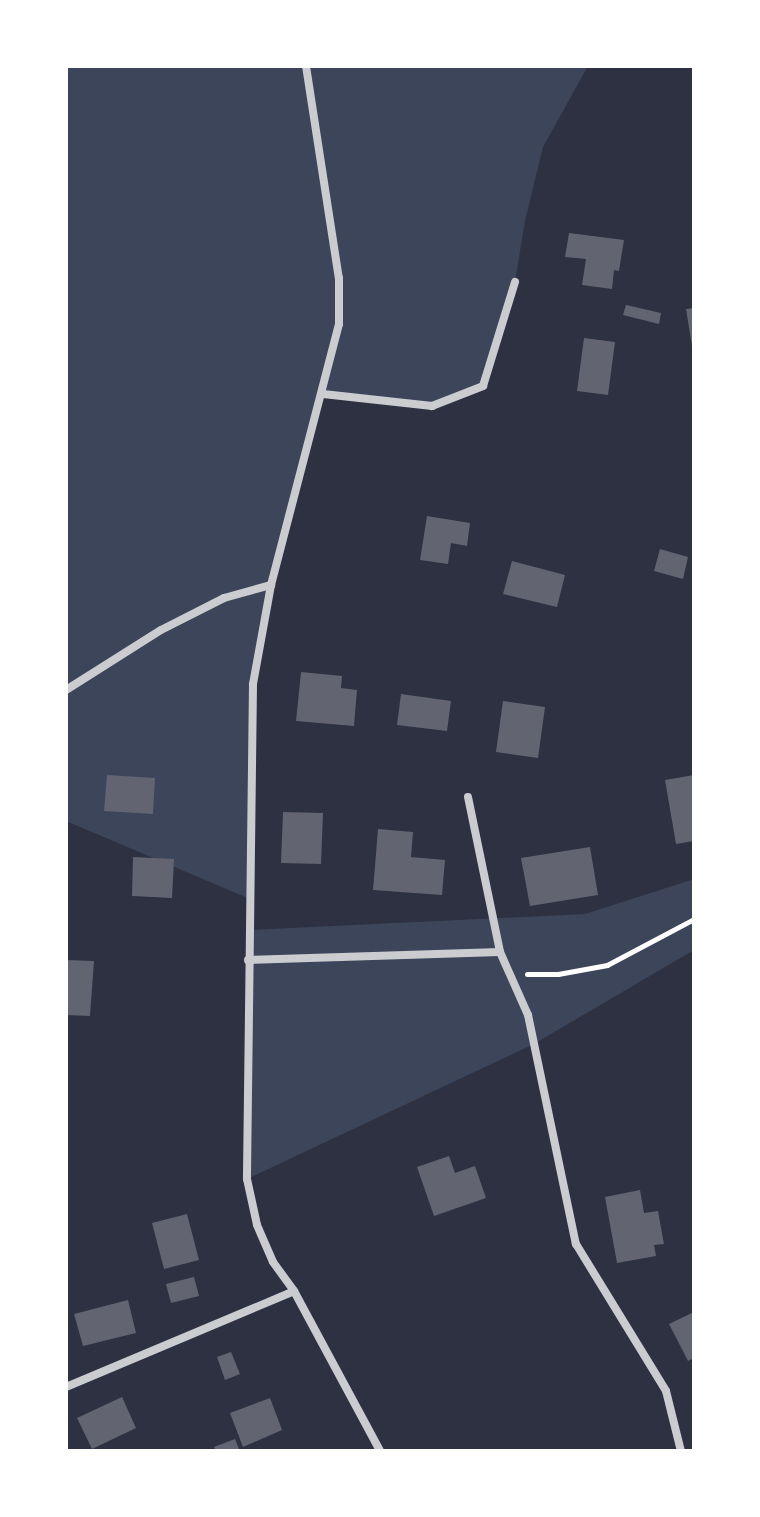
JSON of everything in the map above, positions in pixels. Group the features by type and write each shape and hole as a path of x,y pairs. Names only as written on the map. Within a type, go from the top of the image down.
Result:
{"street":[{"path":"306,66 339,278 339,324 271,585 253,684 247,1179 257,1225 273,1262 294,1291 380,1451"},
{"path":"323,394 432,406 483,386 515,282"},
{"path":"66,690 173,623 224,598 271,585"},
{"path":"468,797 500,952 528,1015 576,1244 666,1391 681,1451"},
{"path":"248,960 500,952"},
{"path":"66,1387 294,1291"}],"path":[{"path":"509,973 558,974 607,965 694,919"}],"shaded area":[{"path":"66,66 588,66 543,147 525,221 515,282 483,386 432,406 324,394 271,585 253,684 250,899 66,821"},
{"path":"694,879 694,950 534,1044 247,1179 249,930 585,914"}],"building":[{"path":"569,233 624,240 619,271 614,270 612,289 582,285 586,259 565,257"},
{"path":"626,305 661,313 659,324 623,315"},
{"path":"694,308 694,346 692,346 686,309"},
{"path":"584,338 615,342 608,395 577,391"},
{"path":"427,516 470,523 467,546 451,543 448,564 420,560"},
{"path":"660,549 688,557 683,579 654,571"},
{"path":"512,561 565,575 557,607 503,594"},
{"path":"301,672 342,676 341,688 357,690 354,726 296,721"},
{"path":"401,694 451,701 447,731 397,725"},
{"path":"503,701 545,707 538,758 496,752"},
{"path":"107,775 155,778 153,814 104,811"},
{"path":"694,775 694,841 676,844 665,780"},
{"path":"283,812 323,813 321,864 281,863"},
{"path":"378,829 413,832 411,857 445,860 442,895 373,890"},
{"path":"590,847 598,895 530,906 521,858"},
{"path":"133,857 174,859 172,898 132,896"},
{"path":"66,960 94,961 90,1016 66,1015"},
{"path":"449,1156 455,1173 475,1166 486,1198 434,1216 417,1167"},
{"path":"640,1190 644,1213 658,1211 664,1244 654,1245 656,1256 617,1263 605,1197"},
{"path":"187,1214 199,1260 164,1269 152,1223"},
{"path":"194,1277 199,1296 171,1303 166,1284"},
{"path":"128,1300 136,1333 83,1346 74,1314"},
{"path":"694,1312 694,1358 688,1361 669,1324"},
{"path":"231,1352 240,1374 225,1380 217,1357"},
{"path":"122,1397 136,1428 92,1449 77,1418"},
{"path":"270,1398 282,1430 243,1447 230,1413"},
{"path":"235,1439 240,1451 216,1451 214,1447"}]}
